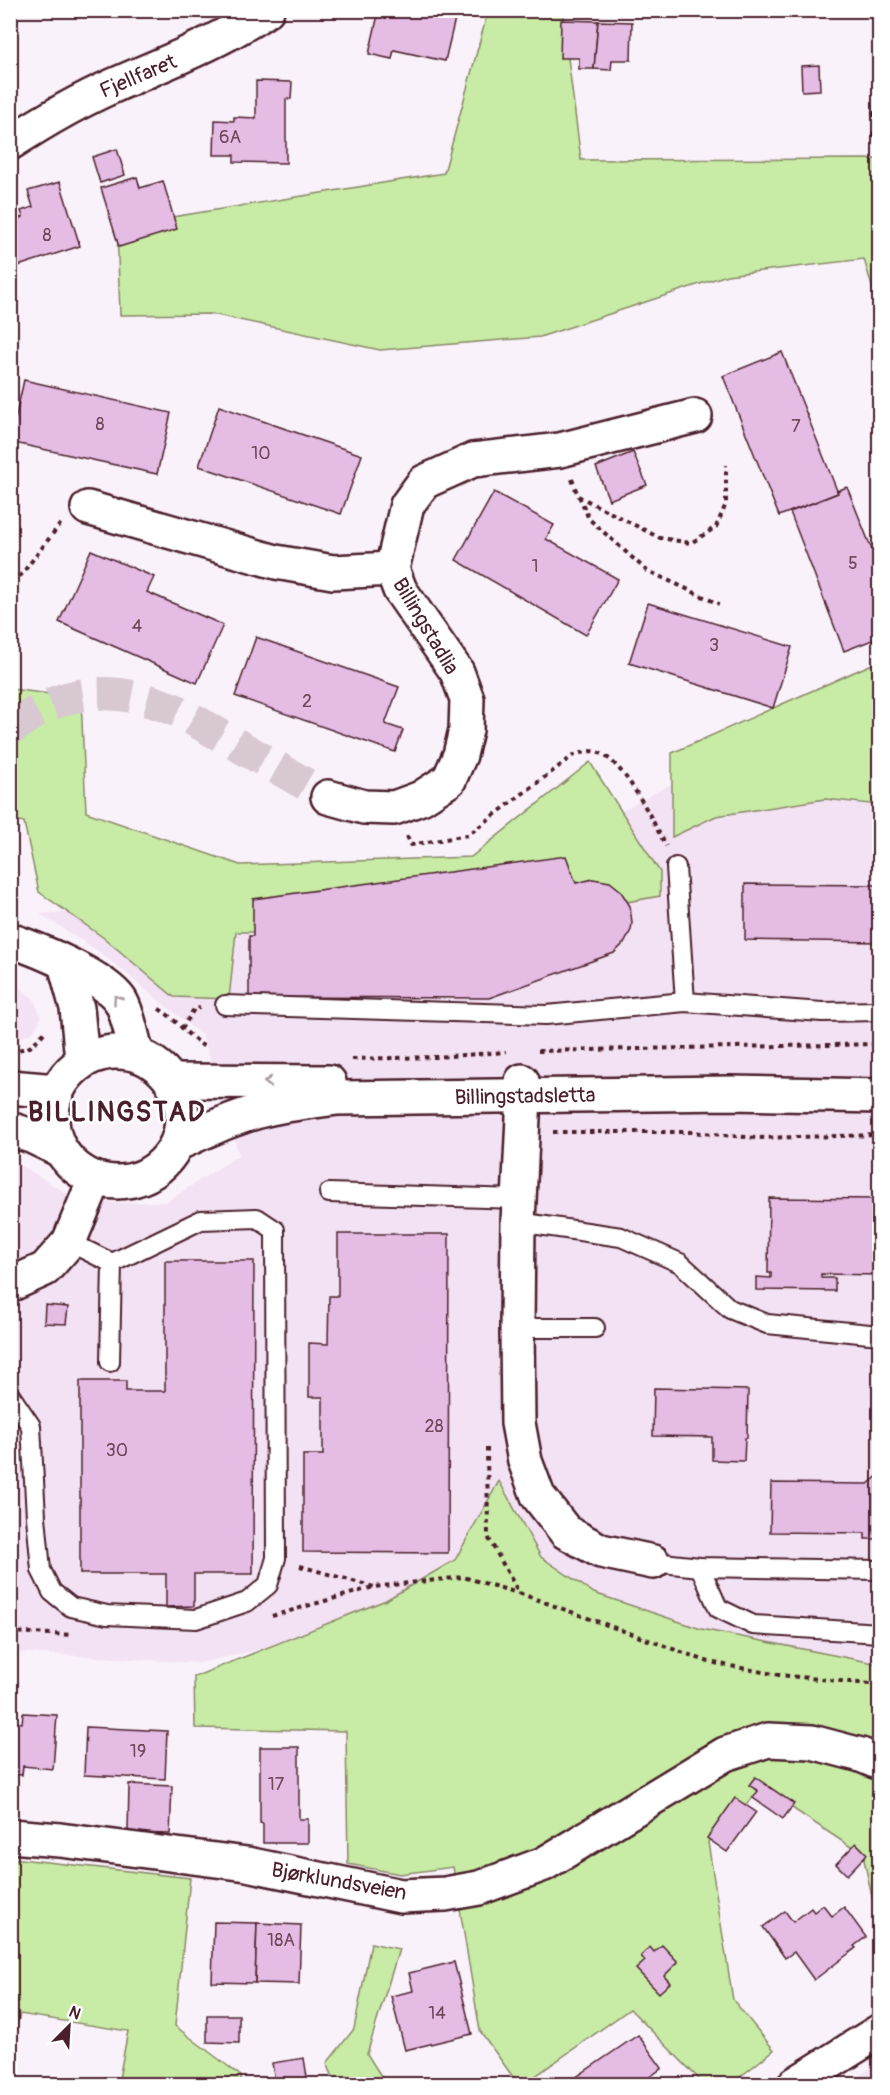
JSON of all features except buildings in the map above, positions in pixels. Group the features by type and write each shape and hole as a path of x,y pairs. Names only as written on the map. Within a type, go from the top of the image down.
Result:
{"street":[{"name":"Fjellfaret","path":"10,143 60,112 113,86 203,48 267,10"},
{"name":"Billingstadlia","path":"328,797 364,807 394,808 421,798 449,780 460,755 466,730 467,699 457,672 400,590 392,569 407,505 424,482 473,460 560,450 695,416"},
{"path":"88,508 276,562 333,572 392,569"},
{"path":"10,940 44,953 102,982 121,1001 137,1054"},
{"path":"65,964 77,1008 82,1060"},
{"path":"109,1051 137,1054 157,1064 172,1081 183,1111 178,1143 164,1163 144,1178 119,1183 95,1179 81,1172 60,1150 51,1121 56,1091 66,1074 82,1060 109,1051"},
{"name":"Billingstadsletta","path":"178,1143 242,1116 302,1102 337,1098 879,1076"},
{"name":"Billingstadsletta","path":"172,1081 879,1096"},
{"path":"10,1087 56,1091"},
{"path":"523,1089 518,1211 517,1328 518,1423 525,1461 538,1496 566,1532 601,1551 653,1562"},
{"path":"10,1129 60,1150"},
{"path":"11,1287 45,1269 69,1242 95,1179"},
{"name":"Bjørklundsveien","path":"10,1836 60,1840 247,1864 401,1896 445,1894 479,1888 544,1864 725,1754 768,1740 812,1742 861,1755 879,1763"},
{"path":"795,2085 879,2031"}],"lane":[{"path":"676,867 685,1002"},
{"path":"225,1005 546,1015 685,1002 822,1012 879,1011"},
{"path":"329,1193 518,1211 621,1237 680,1263 730,1309 767,1324 879,1335"},
{"path":"10,1395 31,1426 41,1569 52,1592 72,1607 107,1615 196,1619 247,1602 268,1586 276,1558 275,1230 258,1218 201,1220 112,1263"},
{"path":"69,1242 112,1263"},
{"path":"110,1362 112,1263"},
{"path":"517,1328 595,1329"},
{"path":"653,1562 700,1567 879,1570"},
{"path":"700,1567 718,1608 753,1625 879,1634"}],"path":[{"path":"560,450 589,519 646,570 719,604"},
{"path":"578,496 660,538 691,543 716,527 726,504 726,465"},
{"path":"10,579 21,574 74,507 88,508"},
{"path":"394,808 411,845 468,835 574,755 592,752 608,757 623,771 676,867"},
{"path":"151,1005 166,1013 194,1041 213,1051"},
{"path":"10,1052 30,1047 52,1026"},
{"path":"534,1051 879,1044"},
{"path":"346,1059 511,1052"},
{"path":"522,1132 692,1132 756,1138 879,1136"},
{"path":"276,1558 374,1587"}],"shaded area":[{"path":"879,698 879,1674 417,1614 200,1663 11,1652 10,1161 82,1203 166,1202 239,1155 203,1036 98,951 40,914 487,885 746,743"},
{"path":"11,983 34,999 41,1018 34,1032 11,1042"},
{"path":"879,2063 879,2084 845,2084"}],"green space":[{"path":"488,11 562,11 581,160 879,159 879,311 864,259 727,275 540,337 380,350 212,314 120,315 117,226 444,173"},
{"path":"879,661 879,805 825,799 716,816 672,837 672,753"},
{"path":"11,689 81,698 86,812 240,865 471,857 590,762 660,872 660,896 458,932 236,932 229,999 174,997 104,938 39,892 24,822 11,819"},
{"path":"499,1481 541,1557 594,1593 701,1629 879,1664 879,1929 863,1855 762,1788 708,1842 733,2000 774,2050 731,2084 704,2084 630,2009 524,2084 518,2084 480,2031 453,1867 400,1874 348,1864 346,1731 195,1728 194,1677 386,1600 455,1560"},
{"path":"11,1858 190,1878 175,2026 241,2076 241,2084 118,2084 128,2031 20,2014 11,2046"},
{"path":"371,1943 399,1949 367,2054 386,2084 336,2084 327,2063 354,2029"}],"tunnel":[{"path":"10,730 50,704 71,697 91,694 133,697 178,711 328,797"}],"railway":[{"path":"875,114 880,114"},
{"path":"875,134 880,134"}],"district":[{"name":"BILLINGSTAD","path":"117,1112"}]}
